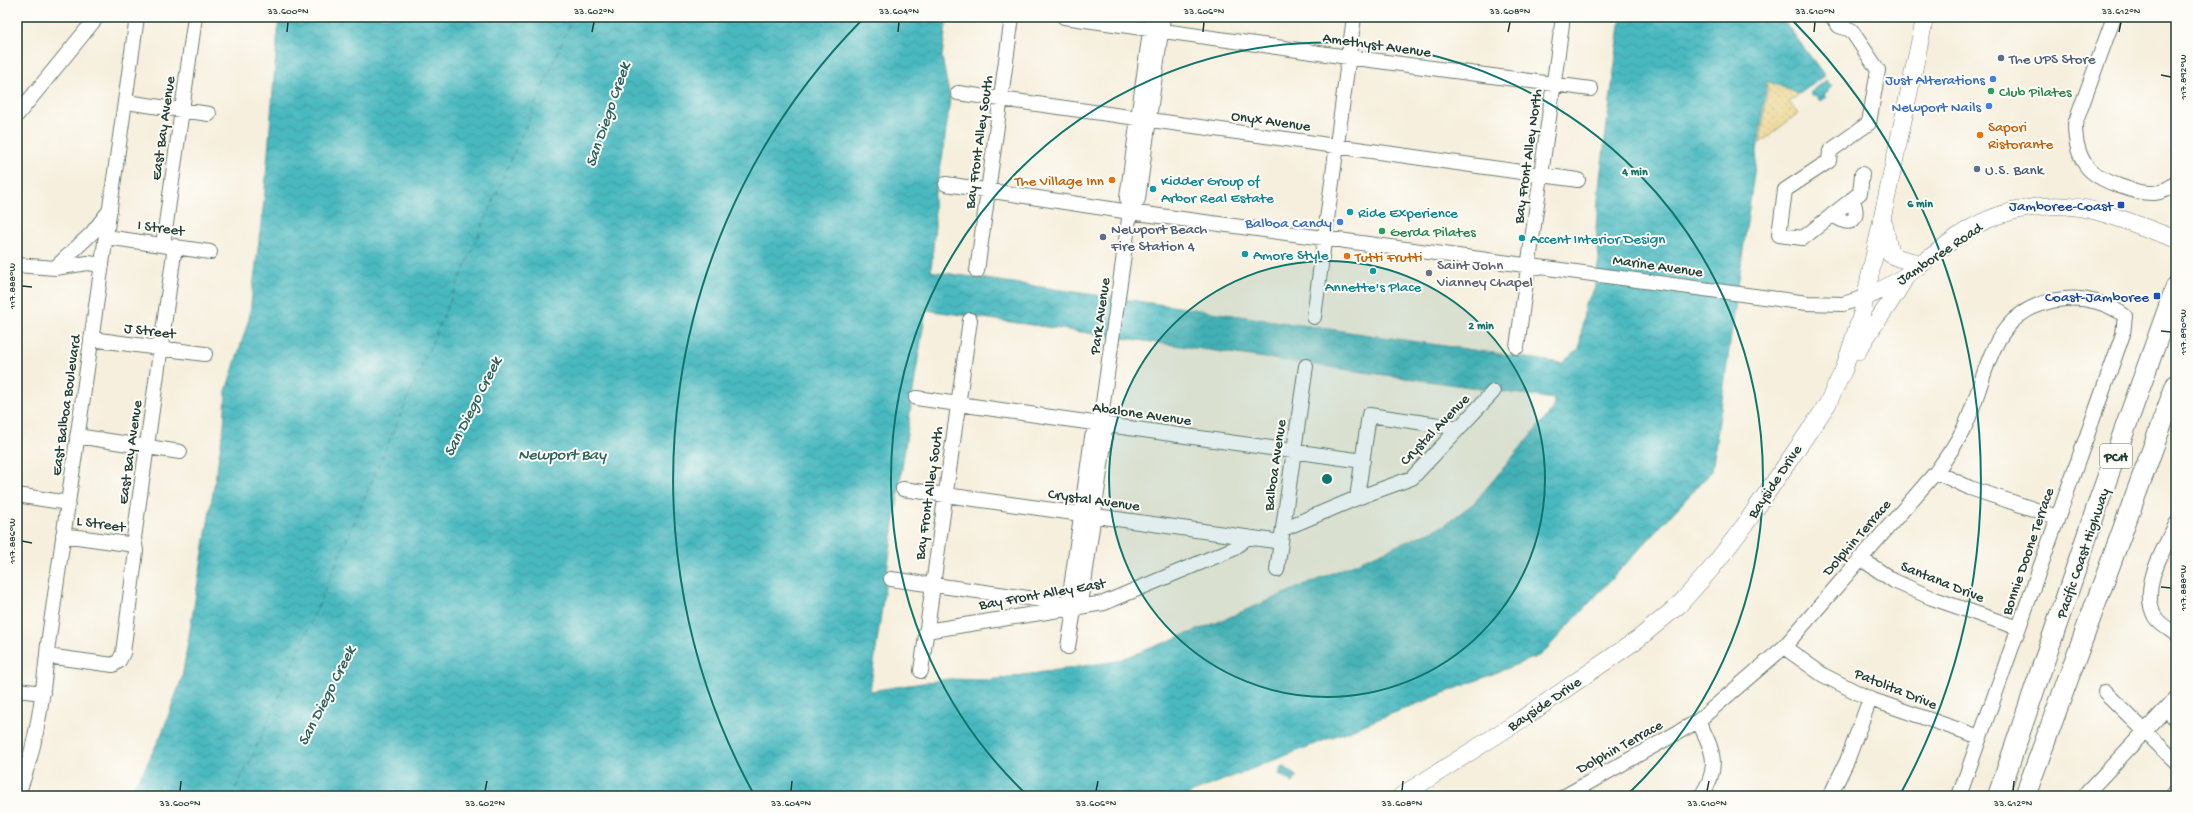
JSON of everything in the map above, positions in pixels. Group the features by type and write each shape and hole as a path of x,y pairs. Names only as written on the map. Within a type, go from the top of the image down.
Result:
{"highway":[{"name":"Pacific Coast Highway","path":"1998,796 2100,498 2176,288"},
{"name":"Pacific Coast Highway","path":"2025,796 2176,385"},
{"path":"2157,437 2176,417"}],"main road":[{"name":"Bayside Drive","path":"1401,796 1522,719 1638,638 1679,605 1712,569 1744,526 1827,404 1844,369 1865,297 1925,17"},
{"name":"Jamboree Road","path":"1865,297 1883,290 1906,276 1975,226 2010,212 2065,206 2098,211 2176,240"},
{"path":"1882,216 1890,254 1898,258 1922,264"},
{"path":"1844,369 1856,354 1877,319 1895,296 1906,276"}],"street":[{"path":"17,115 97,17"},
{"name":"East Balboa Boulevard","path":"18,796 21,778 36,736 43,693 63,535 137,17"},
{"name":"East Bay Avenue","path":"47,656 113,664 119,661 123,653 136,551 135,545 146,446 161,348 181,110 195,17"},
{"name":"Bay Front Alley South","path":"977,271 1012,17"},
{"name":"Amethyst Avenue","path":"1064,17 1156,23 1348,57 1591,89"},
{"path":"1314,317 1354,17"},
{"name":"Bay Front Alley North","path":"1517,347 1563,17"},
{"path":"1832,17 1839,26 1851,30 1878,70 1869,123 1830,150 1829,161 1785,190 1779,235 1803,238 1860,193 1862,174"},
{"path":"2114,17 2075,124 2075,140 2087,167 2096,176 2146,193 2163,191 2176,183"},
{"name":"Park Avenue","path":"1068,647 1074,606 1082,597 1087,515 1105,437 1100,424 1130,212 1138,199 1144,119 1156,23"},
{"name":"Onyx Avenue","path":"958,93 1578,180"},
{"path":"126,102 209,114"},
{"name":"Marine Avenue","path":"946,184 988,192 1130,212 1832,305 1843,304 1865,297"},
{"path":"55,268 92,233 110,210"},
{"name":"I Street","path":"106,237 210,252"},
{"path":"17,265 55,268 88,263 102,265"},
{"name":"Dolphin Terrace","path":"1565,796 1698,721 1784,647 1936,472 1951,451 1965,425 1996,342 2007,325 2028,310 2056,300 2079,297 2114,308 2125,316"},
{"name":"Bonnie Doone Terrace","path":"1959,796 2123,334 2125,316"},
{"name":"Bay Front Alley South","path":"921,671 970,320"},
{"name":"J Street","path":"91,339 205,354"},
{"name":"Balboa Avenue","path":"1277,570 1306,366"},
{"name":"Crystal Avenue","path":"904,489 1248,537 1282,535 1357,498 1412,478 1493,392"},
{"name":"Abalone Avenue","path":"916,398 1363,461"},
{"path":"1357,498 1369,415 1460,428"},
{"path":"77,436 180,452"},
{"path":"1936,472 1970,488 2057,517"},
{"name":"L Street","path":"17,495 68,503"},
{"path":"2176,524 2158,564 2152,583 2151,598 2155,618 2176,634"},
{"name":"L Street","path":"63,535 135,545"},
{"name":"Bay Front Alley East","path":"926,631 1104,602 1233,549 1248,537"},
{"name":"Santana Drive","path":"1860,558 1894,581 1932,598 2018,628"},
{"path":"891,579 1074,606"},
{"name":"Patolita Drive","path":"1784,647 1823,675 1870,699 1980,737"},
{"path":"17,690 43,693"},
{"path":"2105,692 2176,762"},
{"path":"2084,796 2146,732 2176,698"},
{"path":"1830,796 1847,760 1870,699"},
{"path":"2166,709 2176,718"},
{"path":"1698,721 1707,738 1714,758 1711,774 1701,796"},
{"path":"2172,796 2176,792"}],"sand":[{"path":"1769,81 1799,94 1789,102 1798,113 1760,143"}],"water":[{"name":"Newport Bay","path":"279,17 947,17 942,57 950,99 942,160 934,198 935,226 931,271 1562,363 1579,349 1585,304 1594,290 1599,259 1596,228 1599,186 1621,17 1781,17 1825,76 1799,94 1767,81 1712,471 1541,655 1188,794 1188,796 127,796 144,770 162,733 182,678 224,426 226,391 249,319 264,201","holes":["926,310 1554,399 1553,409 1474,503 1443,526 1218,622 1117,661 990,680 948,679 870,691"]},
{"path":"1826,80 1832,86 1824,95 1826,97 1820,101 1816,95 1813,97 1810,93"},
{"path":"1283,766 1297,776 1293,783 1279,774"}],"ferry route":[{"path":"231,796 251,760 573,17"}],"place":[{"name":"The UPS Store","path":"2001,58"},
{"name":"Just Alterations","path":"1993,79"},
{"name":"Club Pilates","path":"1991,91"},
{"name":"Newport Nails","path":"1989,106"},
{"name":"Sapori Ristorante","path":"1980,135"},
{"name":"U.S. Bank","path":"1977,169"},
{"name":"The Village Inn","path":"1112,180"},
{"name":"Kidder Group of Arbor Real Estate","path":"1153,189"},
{"name":"Jamboree-Coast","path":"2121,205"},
{"name":"Ride Experience","path":"1350,212"},
{"name":"Balboa Candy","path":"1340,222"},
{"name":"Gerda Pilates","path":"1382,231"},
{"name":"Newport Beach Fire Station 4","path":"1103,237"},
{"name":"Accent Interior Design","path":"1522,238"},
{"name":"Amore Style","path":"1245,254"},
{"name":"Tutti Frutti","path":"1347,256"},
{"name":"Annette's Place","path":"1373,271"},
{"name":"Saint John Vianney Chapel","path":"1429,273"},
{"name":"Coast-Jamboree","path":"2157,296"}],"water label":[{"name":"San Diego Creek","path":"606,114"},
{"name":"San Diego Creek","path":"471,406"},
{"name":"San Diego Creek","path":"325,695"}]}
